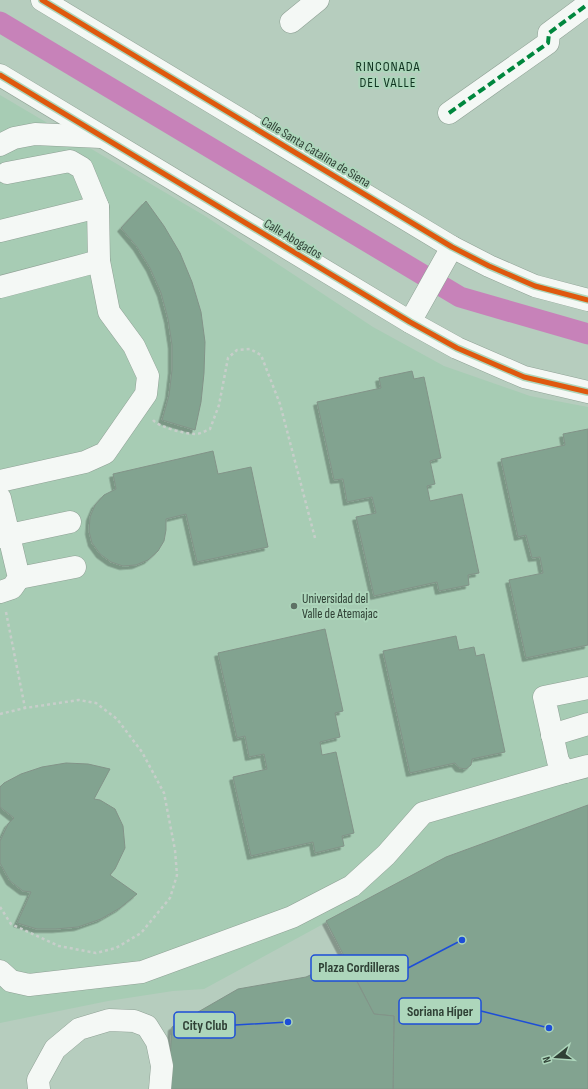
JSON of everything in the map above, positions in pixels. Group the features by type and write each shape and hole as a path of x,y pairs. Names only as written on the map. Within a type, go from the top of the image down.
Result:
{"street":[{"name":"Calle Santa Catalina de Siena","path":"42,0 446,256 489,266 535,286 588,300"},
{"path":"290,22 318,0"},
{"path":"449,113 548,43 549,33 588,4"},
{"name":"Calle Abogados","path":"0,75 103,137 414,314 457,348 524,377 588,392"},
{"path":"0,144 14,138 35,134 103,137"},
{"path":"0,481 85,462 106,453 146,394 148,376 134,346 109,312 99,261 98,207 82,168 70,161 7,173"},
{"path":"0,231 98,207"},
{"path":"414,314 446,256"},
{"path":"0,287 99,261"},
{"path":"0,498 8,588 75,567"},
{"path":"4,536 70,522"},
{"path":"565,772 558,761 544,697 588,688"},
{"path":"552,734 588,724"},
{"path":"0,971 11,981 29,985 142,972 292,917 352,886 386,855 423,812 588,766"},
{"path":"39,1089 38,1080 55,1049 79,1029 109,1020 134,1021 147,1026 157,1042 162,1066 160,1089"}],"path":[{"path":"139,404 156,424 186,434 197,435 210,429 219,405 228,358 237,350 250,350 261,355 280,404 315,538"},
{"path":"8,588 25,708"},
{"path":"0,714 25,708 79,700 96,703 117,718 142,752 164,793 175,850 177,875 170,898 141,933 116,948 96,953 59,946 11,924 0,907"}],"shaded area":[{"name":"Universidad del Valle de Atemajac","path":"0,95 205,216 373,327 444,366 530,396 588,407 588,805 446,857 204,989 173,991 108,1001 0,1023"}],"building":[{"path":"146,201 164,226 180,253 192,282 201,312 205,342 204,373 201,402 195,430 162,420 169,395 172,370 172,345 168,319 161,293 150,268 137,247 121,228"},
{"path":"412,371 414,379 424,377 441,458 430,461 435,484 427,486 430,501 462,494 479,573 468,575 469,585 439,591 437,582 374,596 356,517 376,513 372,497 347,502 343,479 334,480 317,402 381,388 379,378"},
{"path":"588,429 588,645 526,658 509,580 543,573 540,557 532,558 526,535 518,537 501,459 565,445 563,434"},
{"path":"213,451 218,474 251,467 268,547 197,562 186,514 166,519 164,541 158,551 148,560 136,565 123,566 111,562 100,554 92,543 89,531 90,517 95,505 104,495 116,489 113,474"},
{"path":"325,629 343,711 335,713 340,737 320,742 322,755 336,752 354,833 342,836 344,846 315,853 313,842 251,856 233,777 267,769 264,754 249,757 245,736 237,738 218,653"},
{"path":"456,636 459,650 474,647 476,656 484,654 505,752 472,759 471,765 466,769 459,768 455,763 410,773 383,651"},
{"path":"66,763 88,764 110,769 94,799 100,800 115,809 123,826 125,848 115,869 110,875 137,894 120,908 101,919 78,927 37,929 17,923 31,892 23,891 10,881 0,863 0,841 8,824 14,818 0,807 0,787 4,783 21,774 42,767"},
{"path":"588,805 588,1089 393,1089 394,1016 374,1014 326,921 446,857"},
{"path":"345,959 374,1014 394,1016 393,1089 168,1089 172,1027 238,989 306,977"}],"waterway":[{"path":"0,22 460,297 588,334"}],"marked path":[{"path":"449,113 548,43 549,33 588,4"}],"cycle path":[{"path":"42,0 452,247 489,266 535,286 588,300"},
{"path":"0,75 410,322 457,348 524,377 588,392"}],"place":[{"name":"Universidad del Valle de Atemajac","path":"294,606"},
{"name":"Plaza Cordilleras","path":"462,940"},
{"name":"City Club","path":"288,1022"},
{"name":"Soriana Híper","path":"549,1028"}],"district":[{"name":"RINCONADA DEL VALLE","path":"388,74"}]}
